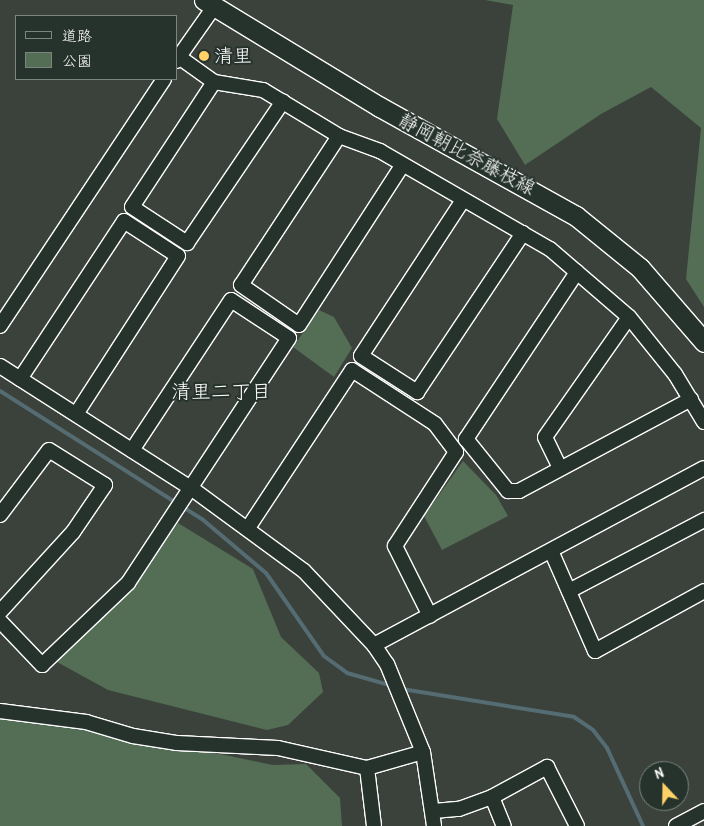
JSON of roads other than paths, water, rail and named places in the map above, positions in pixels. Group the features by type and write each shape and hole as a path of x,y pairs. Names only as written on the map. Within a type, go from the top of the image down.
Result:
{"main road":[{"name":"静岡朝比奈藤枝線","path":"209,3 380,107 576,216 640,268 704,342"}],"street":[{"path":"209,3 178,59 214,82 264,90 339,136 380,151 402,166 523,233 578,272 629,318 690,399 704,422"},
{"path":"0,326 163,80"},
{"path":"214,82 132,206 187,243 283,101"},
{"path":"339,136 241,285 299,325 402,166"},
{"path":"463,200 361,356 417,392 523,233"},
{"path":"20,379 124,221 178,256 76,414"},
{"path":"578,272 466,439 508,491 520,491 690,399"},
{"path":"0,621 42,665 128,582 289,338 231,300 132,450"},
{"path":"560,468 546,436 629,318"},
{"path":"0,366 191,488 304,570 374,645 387,664 422,752 434,811 434,826"},
{"path":"248,528 352,370 435,424 456,452 395,546 430,616"},
{"path":"0,516 49,450 105,484 73,532 0,612"},
{"path":"374,645 552,552 704,468"},
{"path":"569,591 704,520"},
{"path":"552,552 595,652 704,591"},
{"path":"0,711 86,722 132,736 178,743 278,748 367,768 422,752"},
{"path":"434,811 459,809 492,797 547,767 576,826"},
{"path":"367,768 374,826"},
{"path":"492,797 504,826"},
{"path":"676,826 704,811"}],"waterway":[{"path":"0,391 202,519 266,573 324,656 347,673 393,686"},
{"path":"402,689 574,717 593,730 607,748 643,826"}],"place":[{"name":"清里","path":"204,56"}],"district":[{"name":"清里二丁目","path":"221,390"}]}
